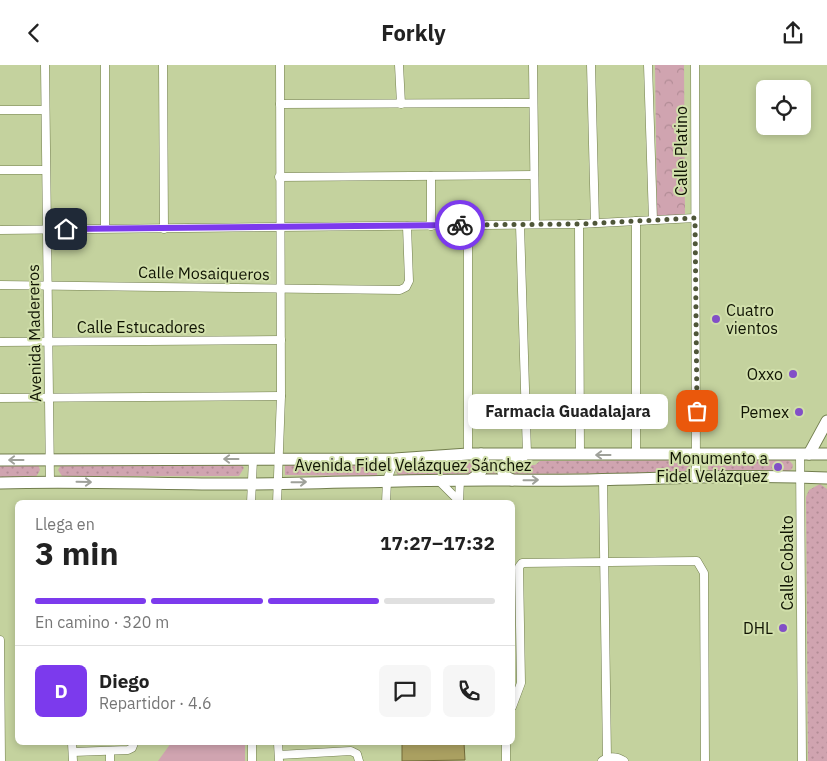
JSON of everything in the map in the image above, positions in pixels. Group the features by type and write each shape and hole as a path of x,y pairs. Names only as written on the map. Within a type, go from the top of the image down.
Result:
{"main road":[{"path":"804,454 827,421"},
{"name":"Avenida Fidel Velázquez Sánchez","path":"0,460 395,459 468,454 827,454"},
{"path":"472,479 479,475 483,468 484,461 481,454"},
{"path":"512,481 502,473 504,466 527,454"},
{"name":"Avenida Fidel Velázquez Sánchez","path":"0,483 50,481 251,484 460,479 512,481 696,477 827,478"}],"street":[{"name":"Avenida Madereros","path":"44,65 50,481"},
{"path":"105,65 105,228"},
{"path":"163,65 164,229"},
{"path":"277,500 281,396 280,65"},
{"path":"398,65 401,104"},
{"path":"533,65 535,225"},
{"path":"591,65 595,223"},
{"path":"648,65 653,220"},
{"name":"Calle Platino","path":"695,65 696,477"},
{"path":"280,104 533,103"},
{"path":"0,110 44,110"},
{"path":"0,170 45,170"},
{"path":"431,175 432,226"},
{"path":"279,177 534,175"},
{"path":"0,230 535,225 695,218"},
{"path":"636,221 636,455"},
{"path":"579,224 580,455"},
{"path":"468,225 468,454"},
{"path":"520,225 527,454"},
{"name":"Calle Mosaiqueros","path":"0,285 400,290 406,287 409,281 406,226"},
{"name":"Calle Estucadores","path":"0,342 281,340"},
{"path":"0,398 281,396"},
{"name":"Calle Cobalto","path":"802,761 799,477 804,454"},
{"path":"251,500 253,459"},
{"path":"386,500 387,481 395,459"},
{"path":"459,500 460,479"},
{"path":"603,479 605,563 604,759 614,757 624,761"},
{"path":"438,480 457,500"},
{"path":"515,696 522,683 519,567 522,563 693,560 700,564 704,573 705,761"},
{"path":"0,641 1,761"},
{"path":"73,757 128,750 133,745"},
{"path":"252,745 252,761"},
{"path":"278,745 279,758 351,751 357,754 359,761"},
{"path":"506,745 506,761"},
{"path":"110,751 110,761"}],"green space":[{"path":"655,65 684,65 685,216 657,216"},
{"path":"686,460 689,467 683,473 511,474 506,469 509,465 535,465 540,461"},
{"path":"709,460 789,460 793,465 792,469 786,473 712,473 708,469"},
{"path":"285,461 377,462 377,476 285,475"},
{"path":"502,462 499,475 399,477 396,471 400,465"},
{"path":"62,463 240,463 244,468 239,476 62,476 58,470"},
{"path":"0,464 38,464 40,470 36,477 0,478"},
{"path":"820,484 827,489 827,761 808,761 806,497 809,490"},
{"path":"170,745 245,745 245,761 158,761"}],"building":[{"path":"402,745 464,745 465,760 402,761"}],"way so far":[{"path":"460,225 579,224 695,218 697,411"}],"place":[{"name":"Cuatro vientos","path":"716,319"},
{"name":"Oxxo","path":"793,374"},
{"name":"Farmacia Guadalajara","path":"697,411"},
{"name":"Pemex","path":"799,412"},
{"name":"Monumento a Fidel Velázquez","path":"778,467"},
{"name":"DHL","path":"783,628"}],"route":[{"path":"66,229 460,225"}]}
